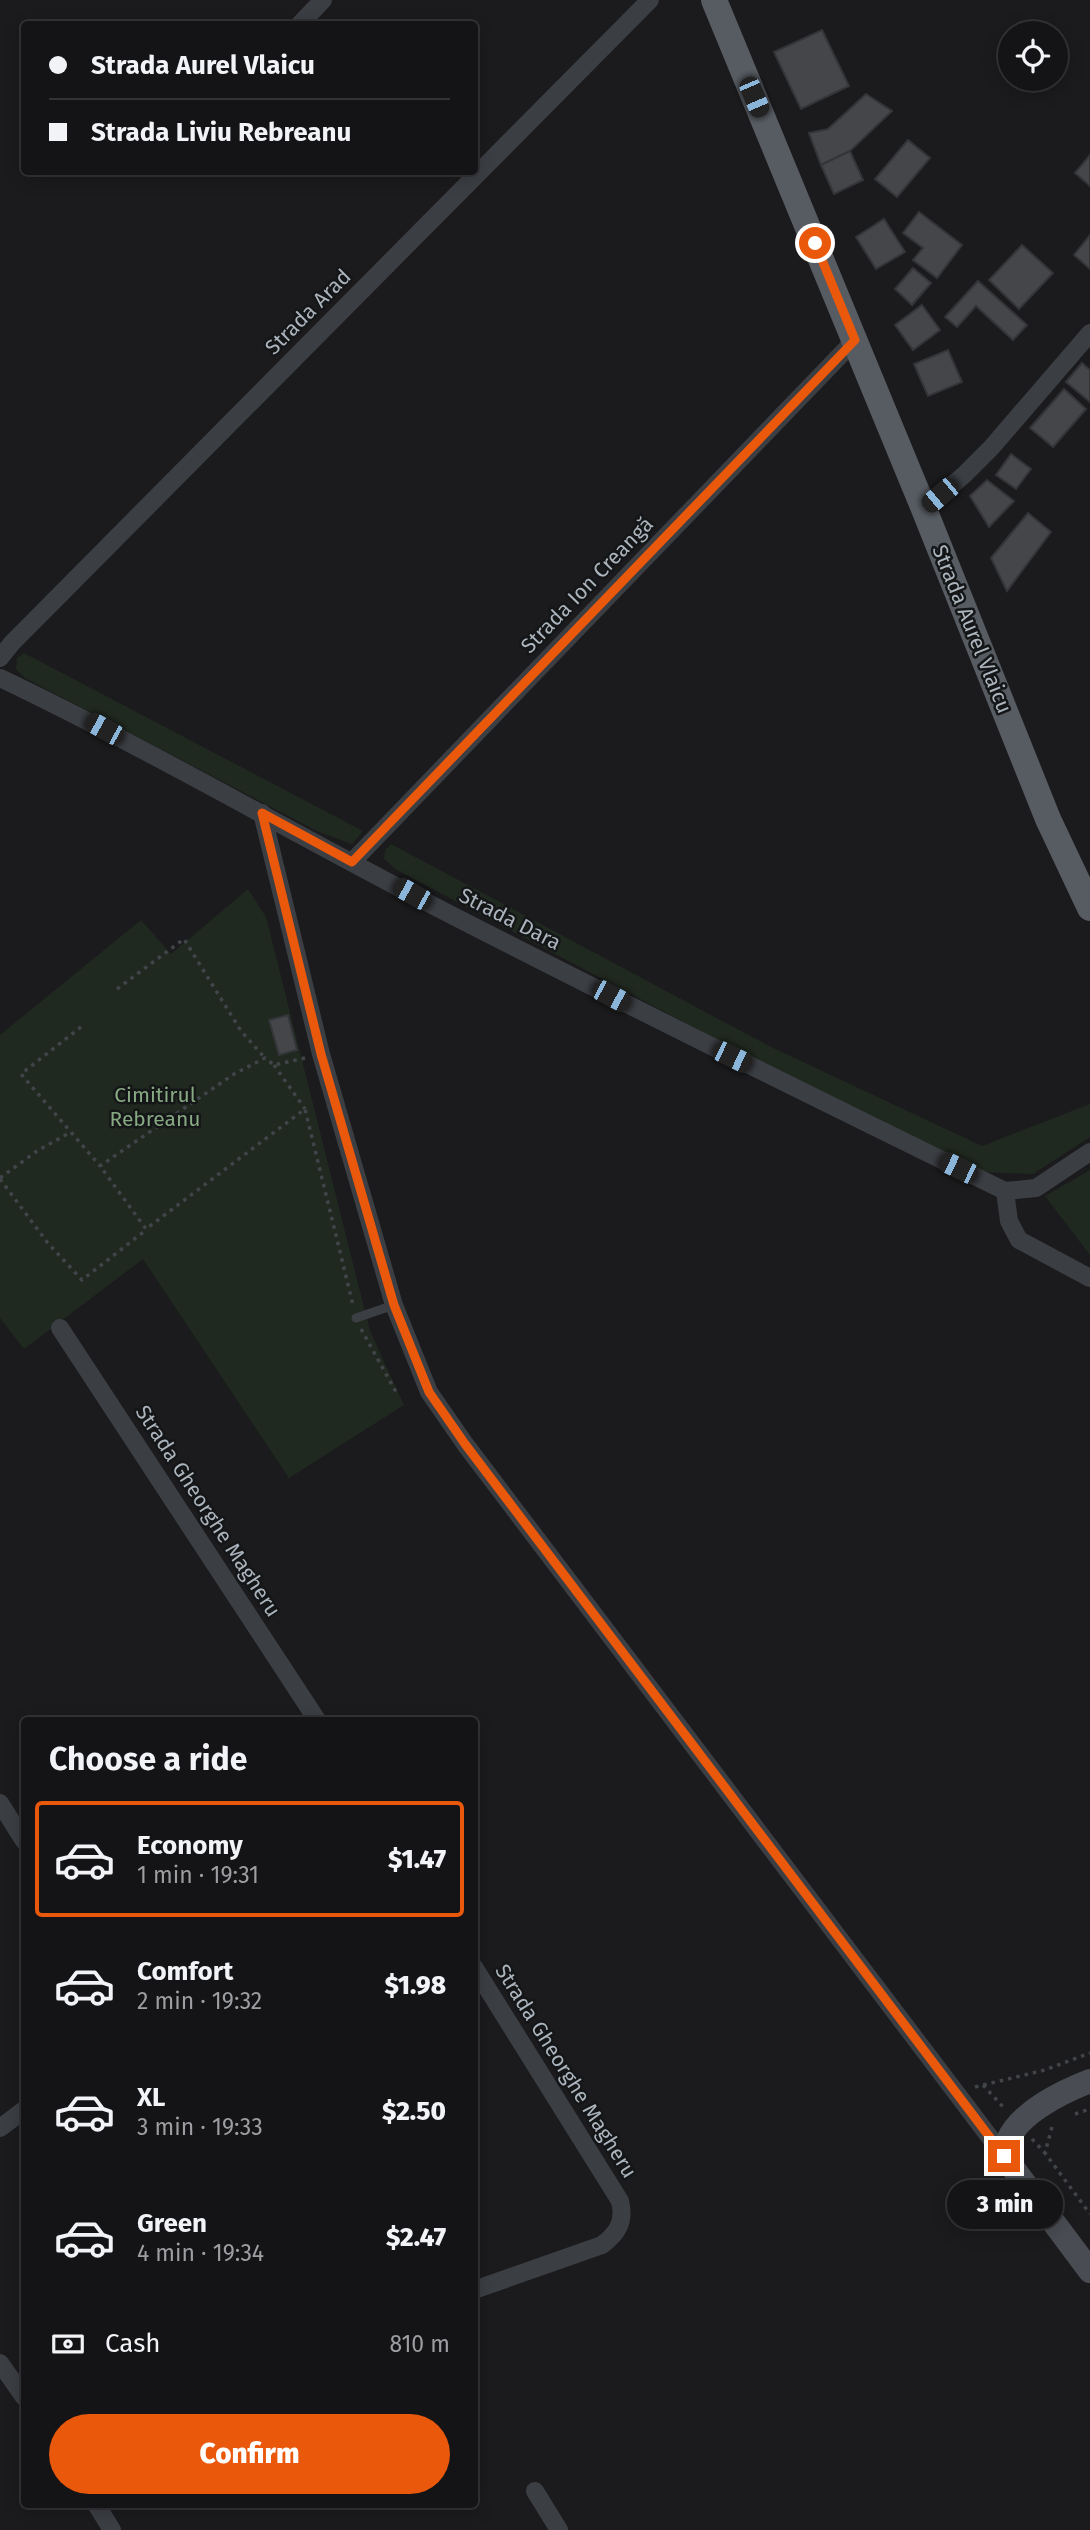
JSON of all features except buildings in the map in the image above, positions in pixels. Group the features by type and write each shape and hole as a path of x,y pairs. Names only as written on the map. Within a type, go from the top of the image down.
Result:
{"main road":[{"name":"Strada Aurel Vlaicu","path":"714,0 924,509 1048,819 1090,908"},
{"path":"1090,2081 1065,2091 1019,2124 1008,2139 1004,2156 1090,2272"}],"street":[{"path":"303,21 323,0"},
{"name":"Strada Arad","path":"478,173 650,0"},
{"name":"Strada Arad","path":"0,658 476,175"},
{"path":"924,509 964,475 991,447 1090,333"},
{"name":"Strada Ion Creangă","path":"352,862 855,340"},
{"name":"Strada Dara","path":"0,678 81,717 352,862 673,1028 1005,1191"},
{"path":"262,813 321,1054 394,1305 429,1392 465,1444 1004,2156"},
{"path":"1090,1152 1036,1188 1005,1191 1009,1221 1019,1240 1090,1278"},
{"name":"Strada Gheorghe Magheru","path":"60,1328 315,1717"},
{"path":"0,1803 21,1836"},
{"name":"Strada Gheorghe Magheru","path":"478,1973 620,2201 623,2214 613,2237 601,2245 478,2289"},
{"path":"0,2128 21,2112"},
{"path":"0,2363 21,2393"},
{"path":"535,2491 559,2530"},
{"path":"98,2508 111,2530"}],"lane":[{"path":"356,1318 394,1305"}],"path":[{"path":"117,989 184,939 241,1031 274,1065 305,1109 356,1318 396,1392"},
{"path":"81,1027 21,1074 100,1166 146,1229"},
{"path":"274,1065 321,1054"},
{"path":"100,1166 234,1074 265,1058"},
{"path":"69,1133 37,1151 0,1179 47,1242 82,1280 305,1109"},
{"path":"980,2085 1045,2070 1090,2053"},
{"path":"1066,2117 1090,2109"},
{"path":"1053,2122 1045,2154 1090,2214"}],"green space":[{"path":"24,653 363,831 352,844 319,832 25,678 16,669 17,658"},
{"path":"391,844 769,1046 982,1146 1090,1104 1090,1137 1033,1174 981,1172 740,1052 397,870 384,859 385,850"},
{"name":"Cimitirul Rebreanu","path":"248,889 266,917 370,1331 404,1405 289,1478 143,1259 24,1349 0,1318 0,1035 141,920 171,954"},
{"path":"1090,1170 1090,1255 1045,1196"}],"route":[{"path":"815,243 855,340 352,862 262,813 321,1054 394,1305 429,1392 465,1444 1004,2156"}]}
